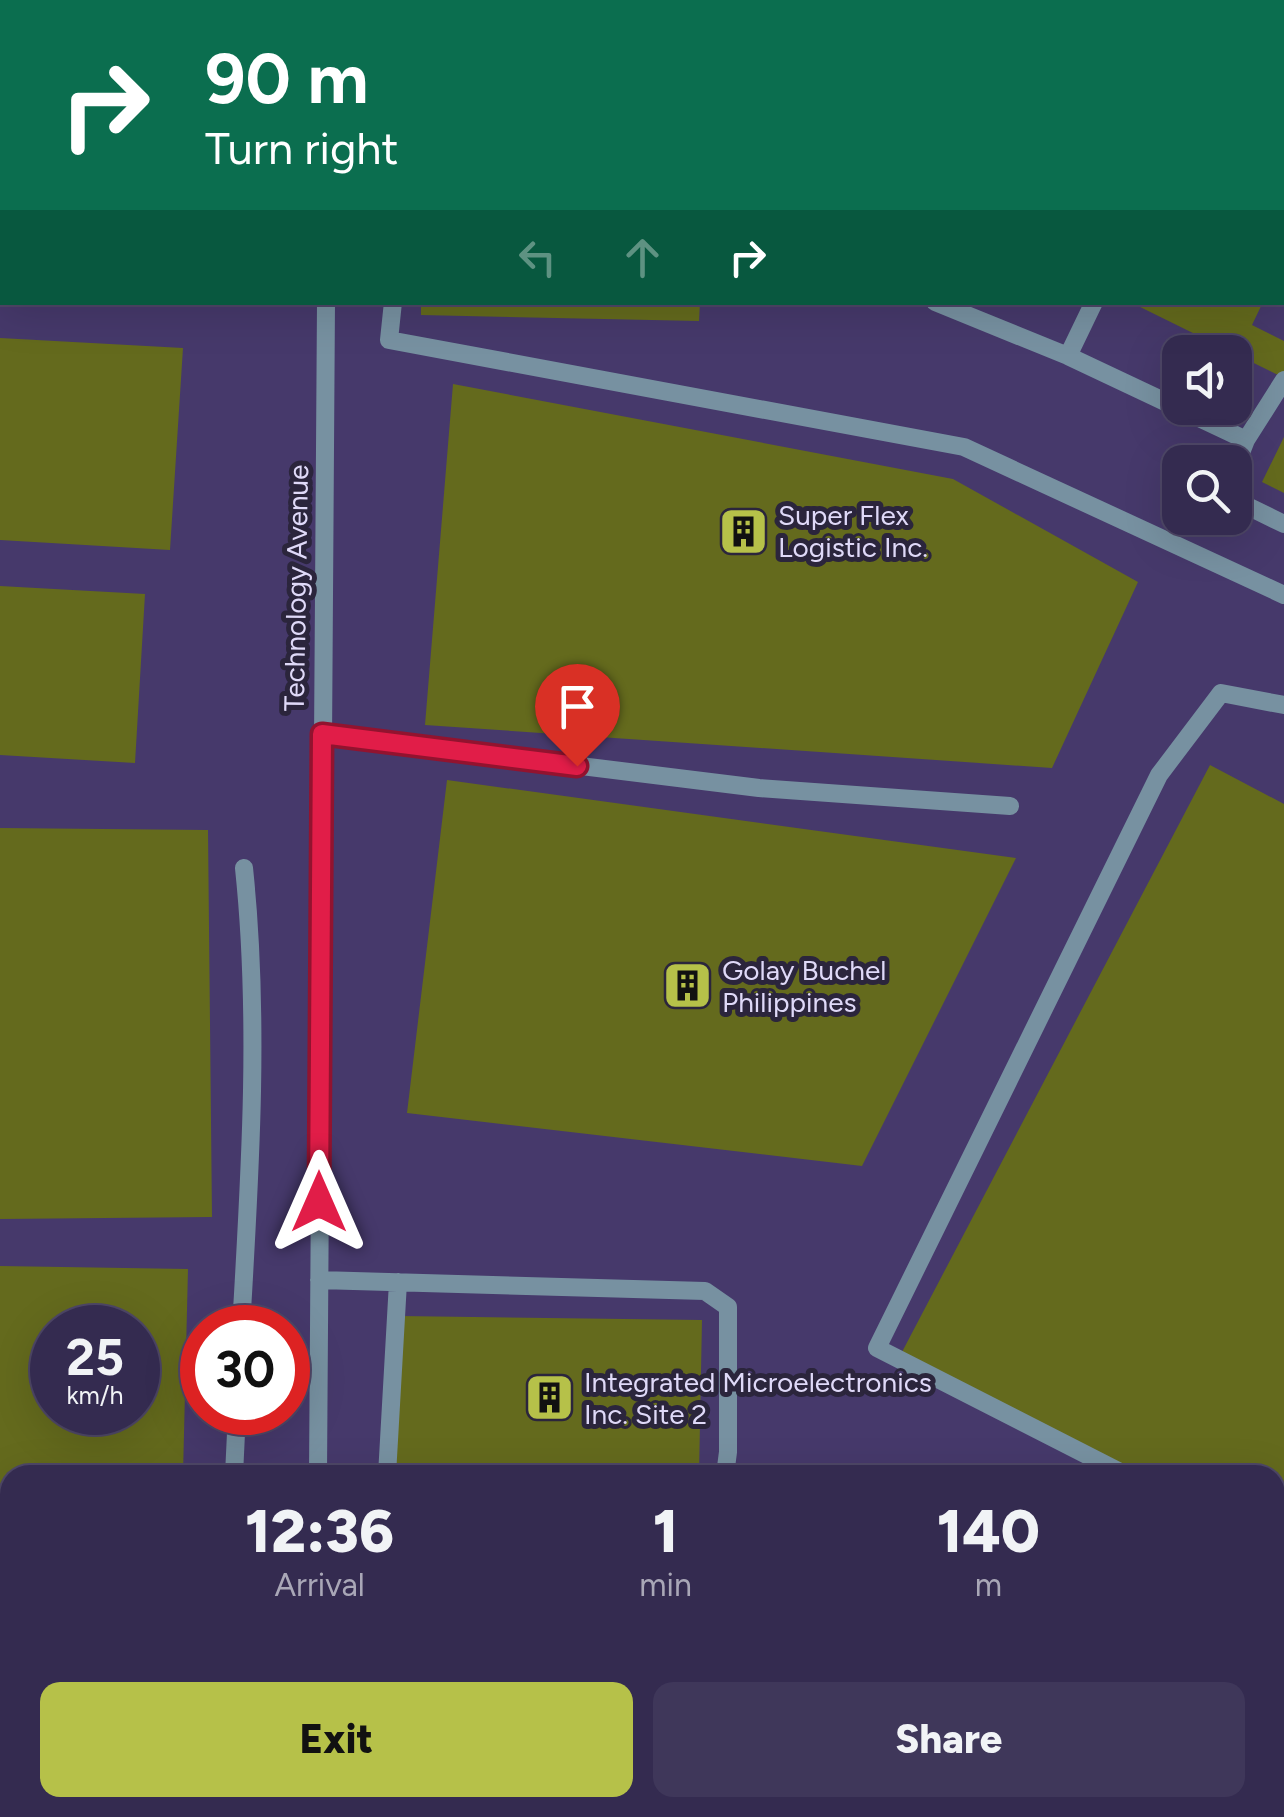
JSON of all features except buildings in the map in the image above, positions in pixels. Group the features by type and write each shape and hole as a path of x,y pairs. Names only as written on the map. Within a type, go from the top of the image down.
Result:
{"street":[{"name":"Technology Avenue","path":"318,1465 326,305"},
{"path":"392,305 389,340 964,447 1284,595"},
{"path":"942,305 1068,356 1246,440"},
{"path":"1068,356 1093,305"},
{"path":"1244,445 1284,380"},
{"path":"1252,508 1284,524"},
{"path":"1106,1465 877,1348 1159,776 1221,693 1284,704"},
{"path":"322,734 759,788 1010,806"},
{"path":"242,1305 250,1182 252,944 244,868"},
{"path":"319,1280 705,1291 728,1308 726,1465"},
{"path":"388,1465 398,1282"},
{"path":"234,1465 235,1435"}],"place":[{"name":"Super Flex Logistic Inc.","path":"743,531"},
{"name":"Golay Buchel Philippines","path":"687,986"},
{"name":"Integrated Microelectronics Inc. Site 2","path":"549,1398"}],"route":[{"path":"319,1202 322,734 577,766"}]}
